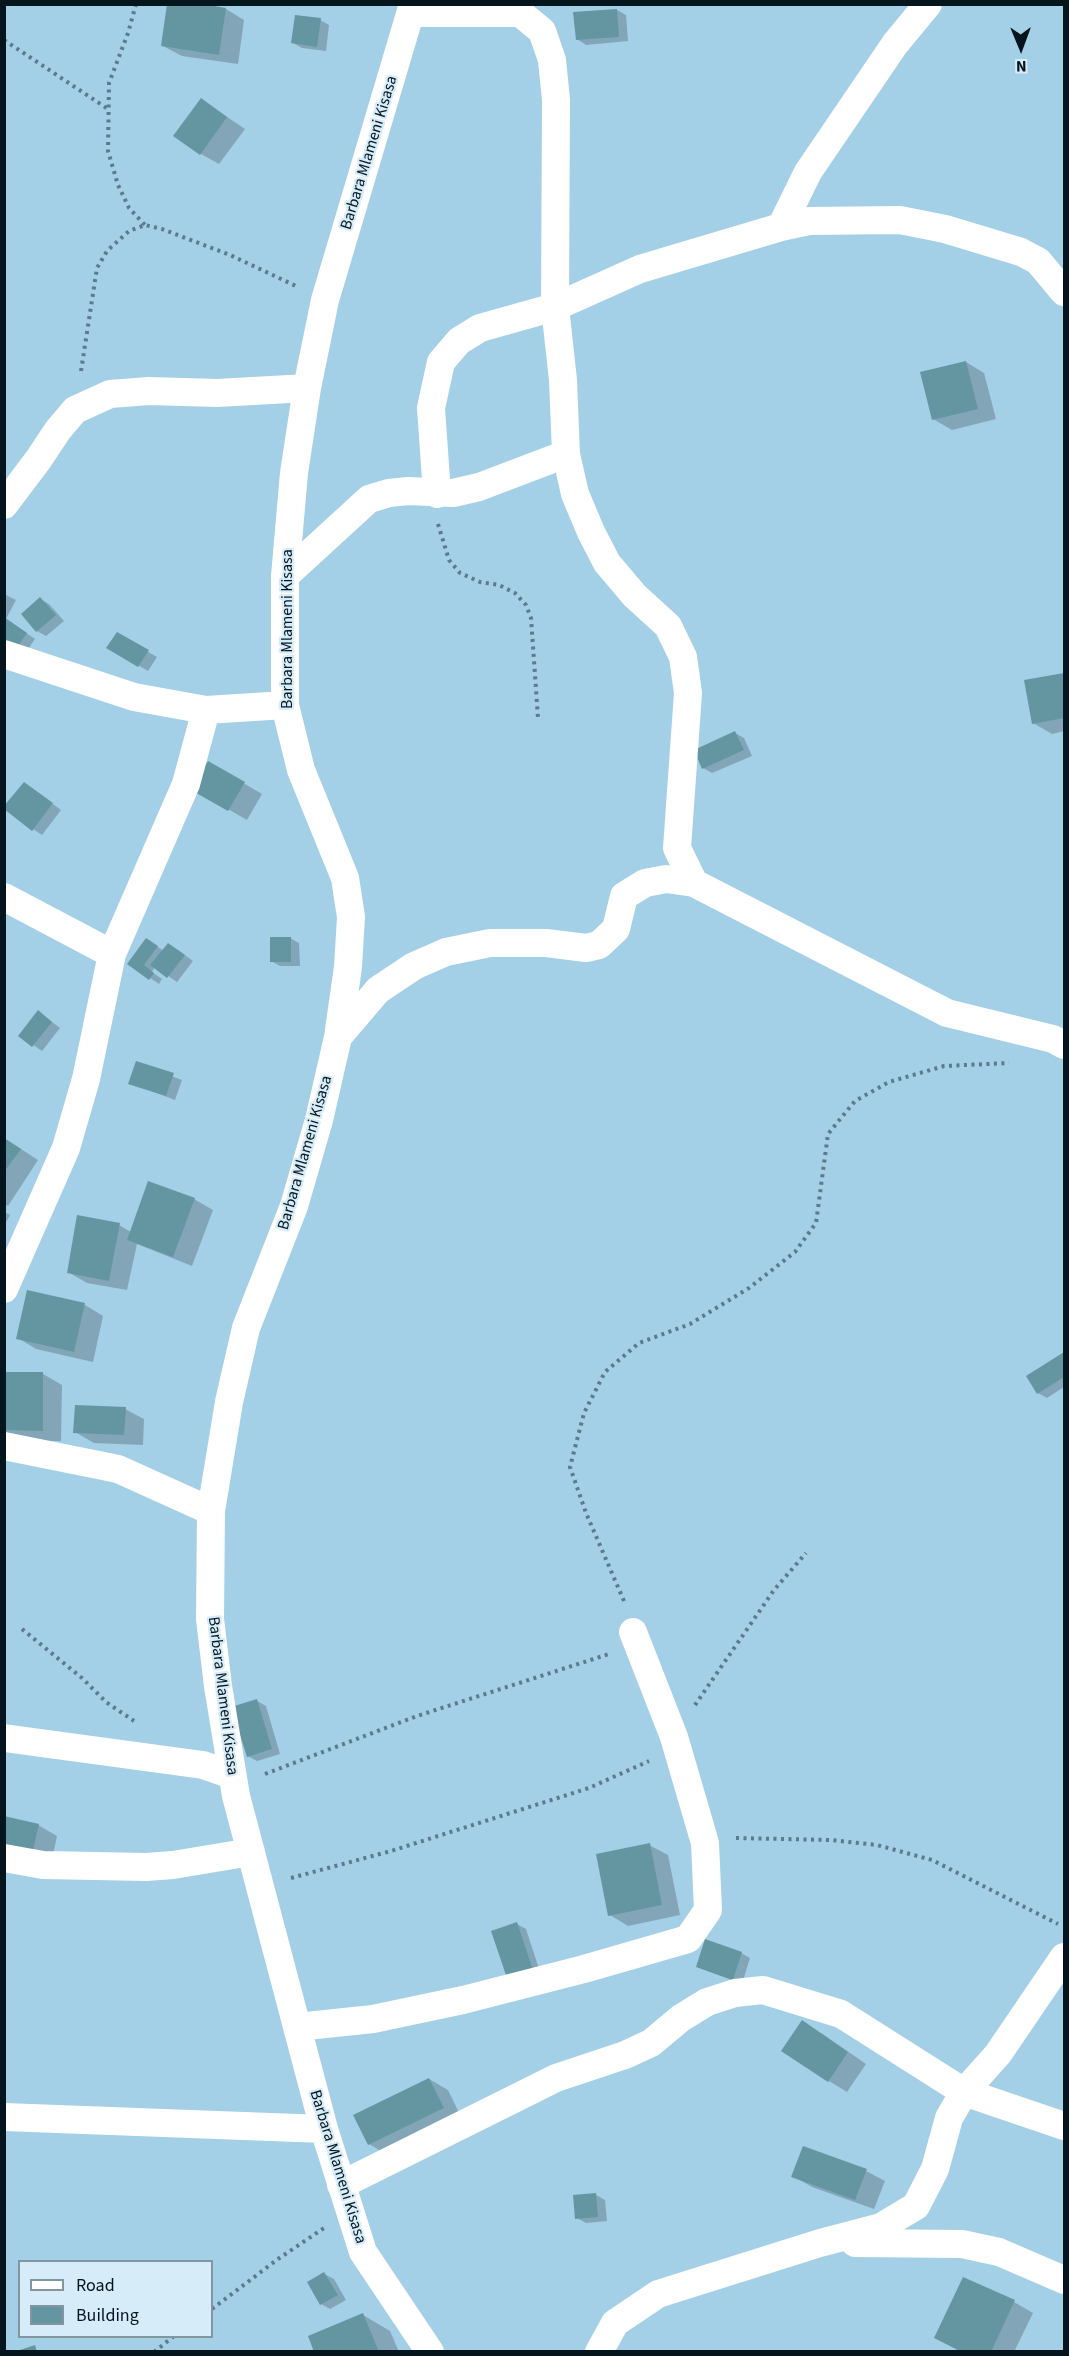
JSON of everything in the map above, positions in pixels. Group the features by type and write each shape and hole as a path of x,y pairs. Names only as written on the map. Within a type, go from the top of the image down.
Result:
{"street":[{"path":"781,226 808,172 895,44 928,4"},
{"path":"412,9 520,13 542,31 552,60 556,100 555,307 563,380 566,454 575,494 607,563 635,596 668,626 683,657 688,693 677,848 694,883"},
{"name":"Barbara Mlameni Kisasa","path":"412,9 325,300 307,388 294,473 285,576 285,705 301,770 345,878 351,917 348,967 338,1037 319,1120 294,1206 246,1328 229,1402 211,1511 210,1619 233,1781 324,2128 345,2198 363,2252 430,2352"},
{"path":"437,494 431,408 441,362 459,341 480,328 555,307 640,269 781,226 809,221 900,220 945,230 1030,256 1038,261 1065,292"},
{"path":"4,505 75,410 110,394 149,391 258,392 307,388"},
{"path":"285,576 369,499 398,492 453,493 479,487 566,454"},
{"path":"4,654 134,697 206,710 285,705"},
{"path":"4,1289 66,1148 86,1078 112,954 186,784 206,710"},
{"path":"338,1037 378,990 414,966 446,952 490,943 546,943 586,948 599,945 616,929 624,896 645,883 666,879 694,883 947,1013 1053,1039 1065,1045"},
{"path":"4,897 112,954"},
{"path":"4,1446 118,1469 211,1511"},
{"path":"297,2027 373,2019 463,2000 584,1969 687,1939 708,1910 703,1838 674,1737 633,1632"},
{"path":"4,1738 203,1765 233,1781"},
{"path":"4,1858 43,1865 146,1866 173,1865 251,1852"},
{"path":"598,2352 615,2323 658,2294 820,2243 881,2228 916,2206 935,2169 949,2118 964,2092 998,2054 1065,1957"},
{"path":"345,2198 556,2078 625,2055 651,2043 681,2018 707,2002 735,1993 763,1990 841,2014 964,2092 1065,2126"},
{"path":"4,2117 324,2128"},
{"path":"820,2243 962,2244 999,2252 1065,2280"}],"path":[{"path":"136,4 128,33 109,83 108,109 108,151 118,185 129,208 145,225 230,255 325,300"},
{"path":"4,40 108,109"},
{"path":"75,410 97,268 106,250 129,231 145,225"},
{"path":"437,494 438,529 449,560 460,573 480,582 499,585 515,593 526,605 531,618 538,718"},
{"path":"233,1781 417,1716 603,1657 629,1645 633,1632 627,1609 586,1513 570,1467 584,1413 605,1372 639,1343 690,1324 748,1288 795,1252 816,1223 828,1134 855,1101 889,1082 944,1066 1021,1063"},
{"path":"260,1885 322,1871 589,1788 653,1759 658,1751 674,1737 774,1590 806,1553"},
{"path":"22,1629 82,1678 106,1702 143,1727"},
{"path":"703,1838 831,1840 877,1845 932,1860 1065,1927"},
{"path":"213,2308 278,2259 345,2198"},
{"path":"154,2352 173,2338"}],"building":[{"path":"167,4 203,4 226,8 219,55 161,46"},
{"path":"617,9 619,37 576,40 573,12"},
{"path":"295,15 321,18 317,47 291,43"},
{"path":"201,98 227,117 200,155 173,136"},
{"path":"966,361 978,409 932,420 920,372"},
{"path":"40,597 56,615 36,632 21,614"},
{"path":"4,617 27,633 14,652 4,645"},
{"path":"117,632 149,650 138,667 106,648"},
{"path":"1064,673 1064,718 1032,724 1024,680"},
{"path":"735,731 744,750 702,769 694,750"},
{"path":"208,761 245,782 228,811 191,790"},
{"path":"24,782 53,803 32,831 4,809"},
{"path":"270,937 291,937 291,962 270,962"},
{"path":"146,938 158,946 144,965 154,973 149,980 127,964"},
{"path":"168,943 185,955 167,978 150,965"},
{"path":"38,1010 52,1022 32,1047 18,1036"},
{"path":"136,1061 174,1073 166,1096 128,1084"},
{"path":"4,1138 21,1149 4,1172"},
{"path":"148,1181 195,1198 173,1257 127,1240"},
{"path":"77,1215 120,1223 109,1281 67,1273"},
{"path":"27,1290 85,1303 74,1352 16,1339"},
{"path":"1064,1352 1064,1377 1037,1394 1026,1376"},
{"path":"4,1372 43,1372 43,1431 4,1430"},
{"path":"75,1405 126,1407 124,1435 73,1433"},
{"path":"257,1699 272,1749 247,1757 231,1707"},
{"path":"4,1816 39,1824 33,1850 4,1844"},
{"path":"650,1843 662,1905 608,1916 596,1854"},
{"path":"517,1922 533,1970 507,1978 491,1931"},
{"path":"705,1939 742,1952 733,1980 696,1967"},
{"path":"802,2020 848,2052 828,2082 781,2051"},
{"path":"429,2078 444,2108 368,2145 353,2115"},
{"path":"803,2146 867,2169 855,2200 791,2177"},
{"path":"596,2193 598,2217 575,2219 573,2195"},
{"path":"324,2272 338,2295 320,2305 307,2282"},
{"path":"963,2277 1015,2300 991,2352 962,2352 934,2338"},
{"path":"363,2313 379,2352 314,2352 308,2336"},
{"path":"35,2345 37,2352 17,2352 17,2351"}]}
